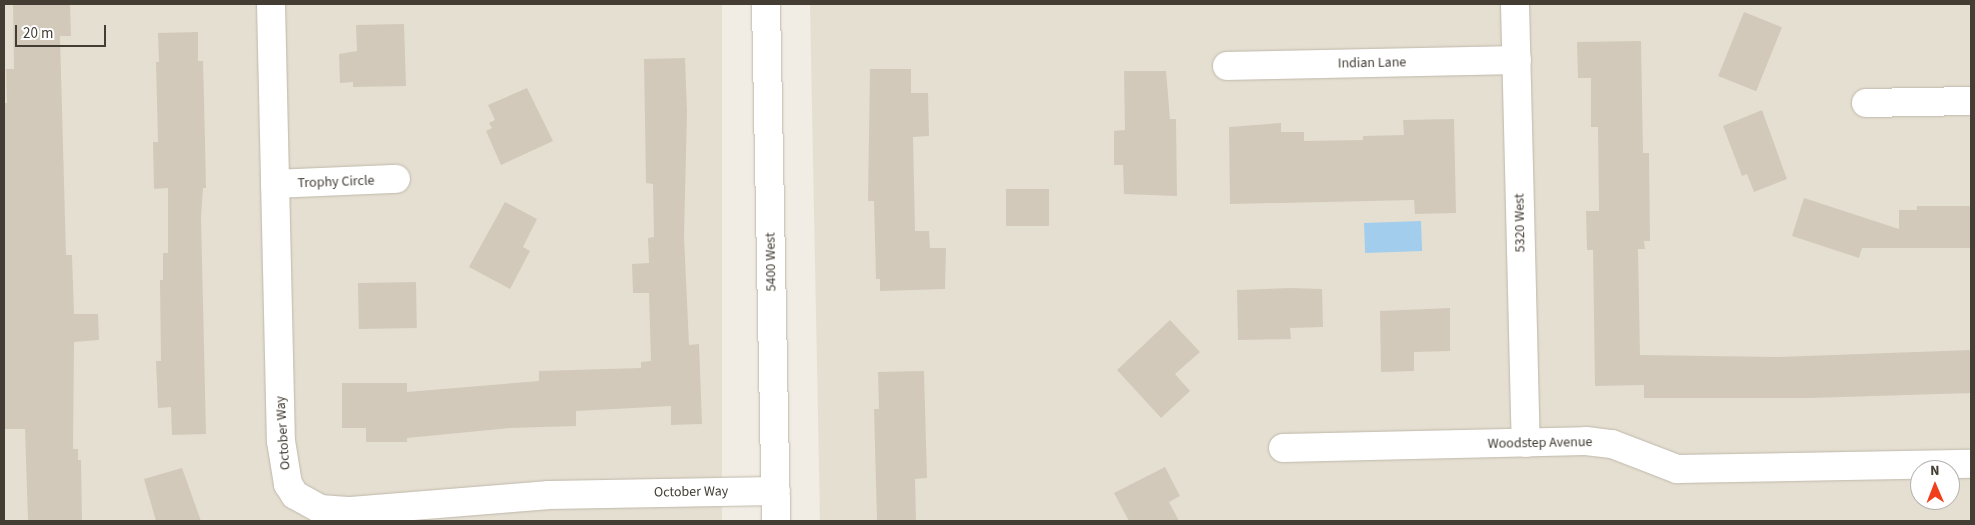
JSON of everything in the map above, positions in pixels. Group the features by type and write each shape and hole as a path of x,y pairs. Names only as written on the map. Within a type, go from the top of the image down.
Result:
{"street":[{"name":"October Way","path":"271,4 282,448 288,484 306,504 320,509 351,511 549,494 776,491"},
{"name":"5400 West","path":"766,4 776,521"},
{"name":"5320 West","path":"1515,4 1526,443"},
{"name":"Indian Lane","path":"1226,66 1517,60"},
{"path":"1866,103 1971,101"},
{"name":"Trophy Circle","path":"275,184 396,180"},
{"name":"Woodstep Avenue","path":"1283,448 1586,441 1612,444 1662,466 1692,470 1971,464"}],"shaded area":[{"path":"4,4 722,4 722,521 4,521"},
{"path":"810,4 1971,4 1971,521 820,521"}],"water":[{"path":"1421,221 1422,251 1365,253 1364,223"}],"building":[{"path":"13,4 70,4 71,36 60,36 66,255 72,255 74,314 98,314 99,340 74,342 73,449 78,449 78,460 81,460 82,521 28,521 25,429 4,429 4,103 7,103 6,69 14,69"},
{"path":"1744,12 1782,27 1756,91 1718,76"},
{"path":"404,24 406,86 353,87 353,82 340,83 339,54 357,51 356,25"},
{"path":"198,32 198,61 203,61 206,188 203,188 201,217 206,434 172,435 171,407 158,408 156,361 161,361 160,280 163,280 163,253 168,253 168,188 154,189 153,142 158,142 156,62 159,62 158,33"},
{"path":"1641,41 1643,153 1649,153 1650,241 1644,241 1645,249 1638,249 1640,355 1777,357 1971,350 1971,393 1810,398 1644,398 1644,385 1595,386 1593,250 1587,250 1586,211 1599,211 1598,127 1591,127 1591,78 1578,78 1577,42"},
{"path":"685,58 687,112 684,236 689,345 699,344 702,424 671,425 671,406 576,411 576,426 510,428 407,438 407,442 366,442 366,428 342,428 342,383 407,383 407,392 539,381 539,371 641,368 641,362 651,361 649,293 633,293 632,264 649,263 648,238 654,237 653,184 646,183 644,59"},
{"path":"870,69 911,69 911,93 928,93 929,136 913,137 915,231 929,231 930,248 946,248 945,289 880,291 880,279 876,279 874,201 868,201"},
{"path":"1124,71 1166,71 1170,119 1176,119 1177,196 1124,194 1123,165 1114,165 1114,131 1125,130"},
{"path":"527,88 553,141 501,165 486,131 492,128 489,123 495,120 488,105"},
{"path":"1762,110 1787,179 1754,192 1747,174 1742,176 1723,126"},
{"path":"1454,119 1456,213 1415,214 1414,200 1230,204 1229,127 1281,123 1281,132 1304,132 1304,141 1363,140 1363,136 1404,135 1403,120"},
{"path":"1006,189 1049,189 1049,226 1006,226"},
{"path":"1804,198 1899,229 1899,210 1917,210 1917,206 1971,206 1971,248 1862,248 1859,258 1792,236"},
{"path":"505,202 537,219 523,247 530,251 510,289 469,267"},
{"path":"416,282 417,328 359,329 358,283"},
{"path":"1322,289 1323,327 1290,328 1291,339 1238,340 1237,290"},
{"path":"1450,308 1450,351 1414,352 1414,371 1381,372 1380,311"},
{"path":"1170,320 1200,352 1175,374 1190,391 1161,418 1117,370"},
{"path":"924,371 927,478 915,479 916,521 877,521 874,409 879,409 878,372"},
{"path":"1165,467 1180,496 1169,502 1179,521 1129,521 1114,493"},
{"path":"182,468 201,521 156,521 144,479"}]}
